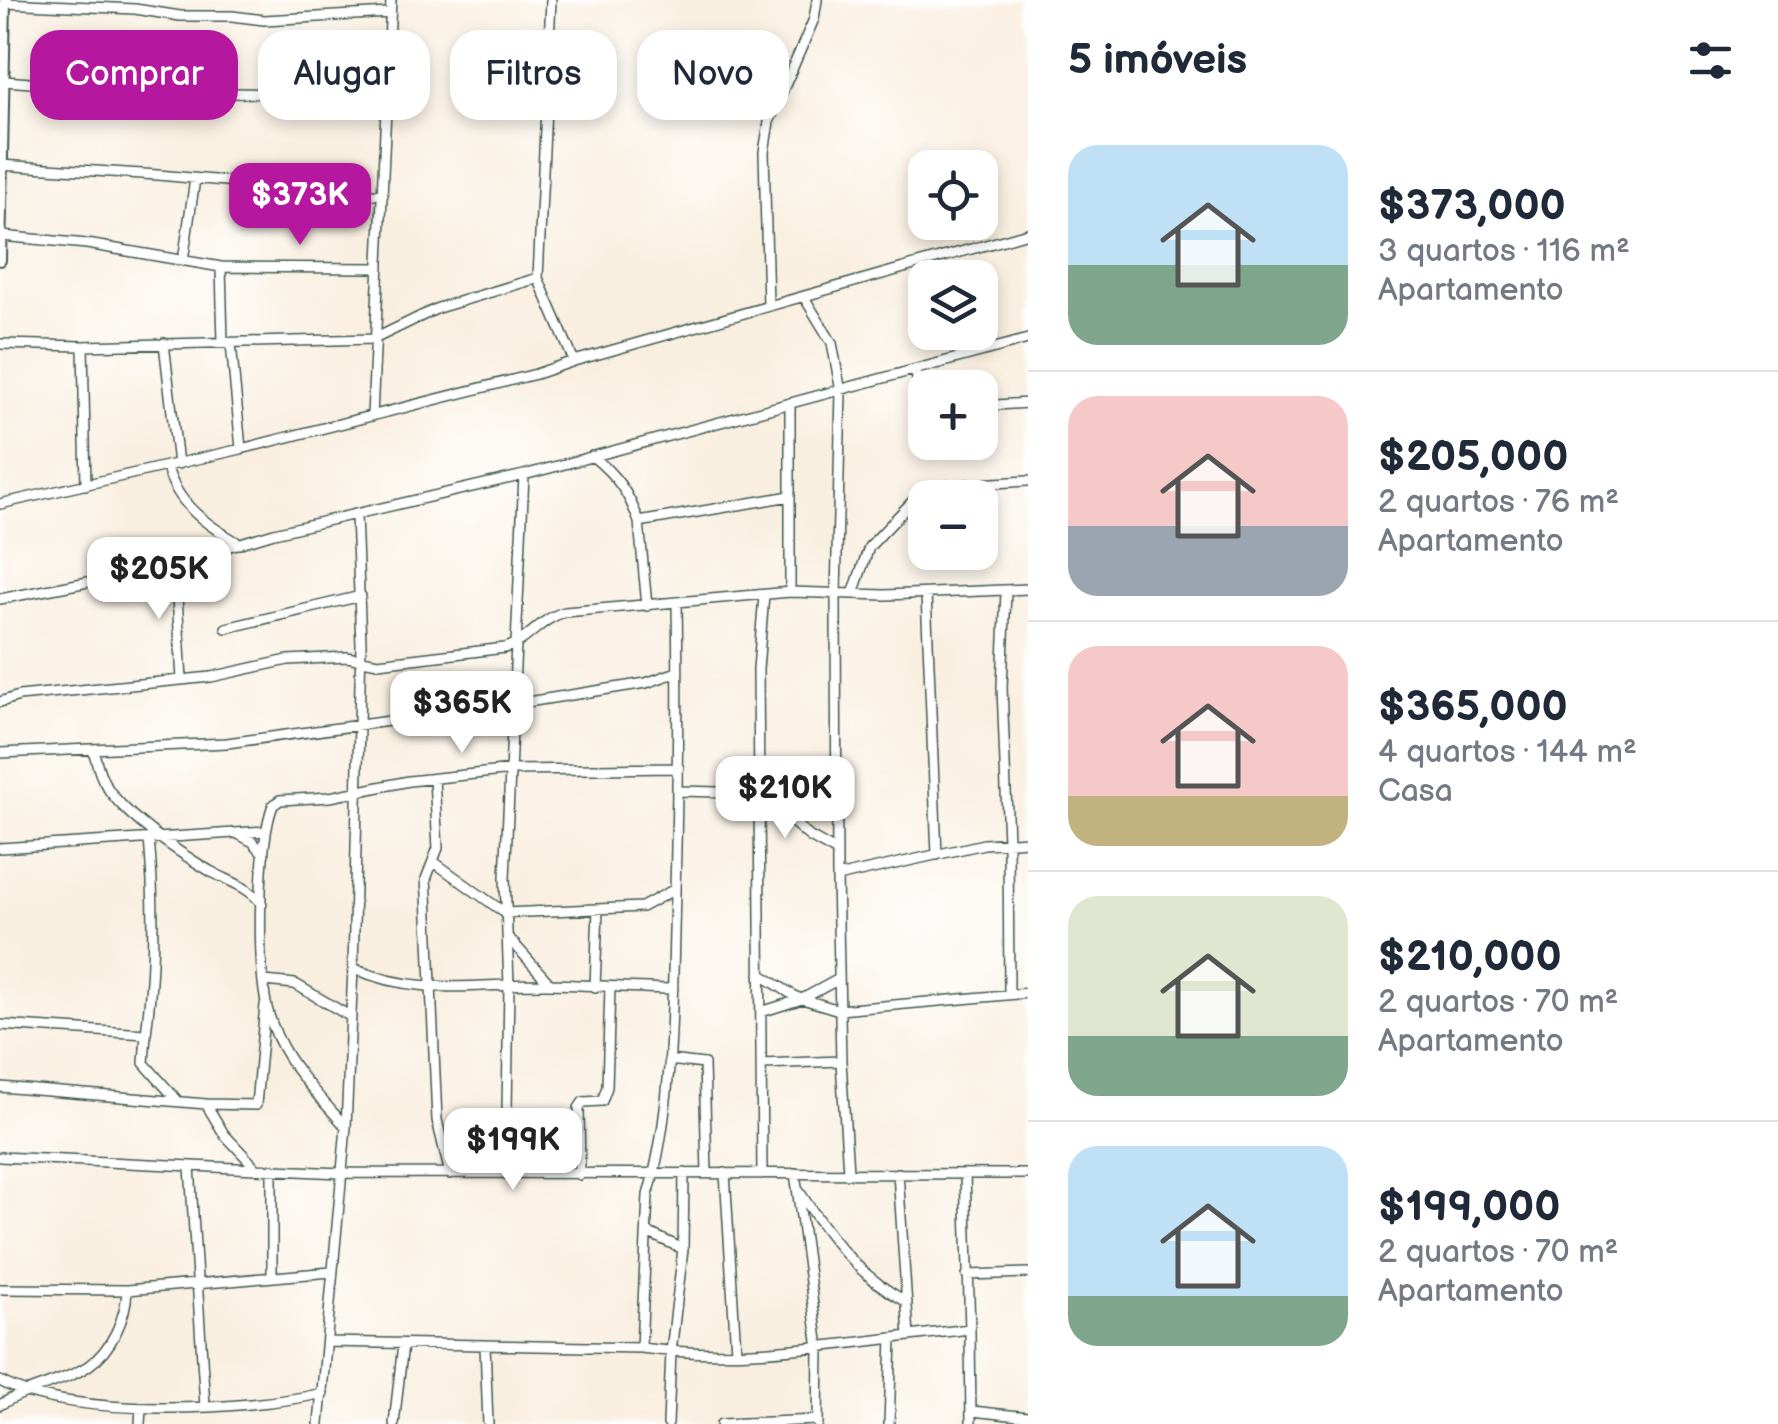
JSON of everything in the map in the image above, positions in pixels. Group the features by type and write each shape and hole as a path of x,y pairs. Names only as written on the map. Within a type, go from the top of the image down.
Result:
{"street":[{"path":"389,30 391,0"},
{"path":"551,0 538,278 574,361"},
{"path":"768,306 764,152 769,122 814,19 817,0"},
{"path":"0,260 5,1 264,20 390,13"},
{"path":"4,81 152,92 258,94"},
{"path":"372,416 386,120"},
{"path":"1,166 383,195"},
{"path":"184,261 196,179"},
{"path":"0,504 172,466 536,374 1028,233"},
{"path":"1,236 106,246 221,267 379,268"},
{"path":"221,267 242,449"},
{"path":"0,344 83,346 374,338 438,308 538,278"},
{"path":"804,297 832,343 841,392 836,595 837,852 839,1010 848,1172"},
{"path":"919,370 1028,339"},
{"path":"164,343 173,488 196,514 240,544"},
{"path":"83,346 86,485"},
{"path":"0,599 114,579 274,533 524,475 908,373"},
{"path":"790,403 790,592"},
{"path":"998,405 1028,403"},
{"path":"592,456 619,481 639,522 647,606"},
{"path":"506,1174 506,826 512,770 524,475"},
{"path":"853,594 869,547 926,488 1028,481"},
{"path":"639,522 790,496"},
{"path":"318,1424 346,1127 353,968 360,658 356,516"},
{"path":"175,562 182,680"},
{"path":"0,702 19,696 236,674 288,660 360,658 378,662 517,645 550,616 790,592 926,594 1028,589"},
{"path":"1006,591 1002,686 1009,994"},
{"path":"926,594 937,854"},
{"path":"762,1173 758,669 764,595"},
{"path":"226,628 360,596"},
{"path":"641,1348 648,1195 655,1172 669,1060 673,989 679,790 676,604"},
{"path":"0,753 227,743 515,704 646,683 677,672"},
{"path":"92,750 102,780 114,798 206,868 251,890 262,904"},
{"path":"0,1088 252,1108 256,1105 265,1002 264,854 271,808 276,802 512,770 679,768"},
{"path":"434,779 438,848 426,879 437,1120 450,1174"},
{"path":"679,790 759,793 810,837 837,852"},
{"path":"0,848 266,831"},
{"path":"236,834 253,842 264,854"},
{"path":"149,839 154,899 144,1063 177,1100"},
{"path":"838,877 937,854 1028,840"},
{"path":"434,862 505,914 642,906 675,889"},
{"path":"595,987 598,909"},
{"path":"506,935 550,984"},
{"path":"353,968 384,980 431,989 550,984 673,989"},
{"path":"760,974 802,999 839,1010 1028,993"},
{"path":"761,1012 802,999 839,979"},
{"path":"264,981 295,984 350,1017"},
{"path":"580,1175 579,1108 583,1102 602,1100 607,1087 610,987"},
{"path":"265,1002 294,1066 346,1127"},
{"path":"0,1025 146,1034"},
{"path":"669,1060 704,1064 707,1173"},
{"path":"762,1064 841,1061"},
{"path":"206,1104 224,1134 256,1168"},
{"path":"0,1157 341,1174 1028,1174"},
{"path":"190,1166 204,1407"},
{"path":"272,1169 272,1276"},
{"path":"668,1424 671,1352 684,1249 684,1173"},
{"path":"725,1173 736,1351"},
{"path":"721,1424 818,1422 819,1348 795,1173"},
{"path":"898,1173 909,1336"},
{"path":"965,1174 971,1424"},
{"path":"796,1187 849,1261 880,1288 907,1302"},
{"path":"646,1232 684,1249"},
{"path":"0,1289 127,1290 332,1272"},
{"path":"967,1276 1028,1273"},
{"path":"0,1405 20,1392 91,1364 122,1322 127,1290"},
{"path":"328,1342 736,1351 819,1348 970,1329"},
{"path":"889,1424 892,1338"},
{"path":"394,1424 403,1344"},
{"path":"485,1345 488,1424"},
{"path":"0,1381 20,1392 141,1408 271,1402 323,1392"},
{"path":"140,1424 141,1408"},
{"path":"972,1411 1028,1417"}]}
